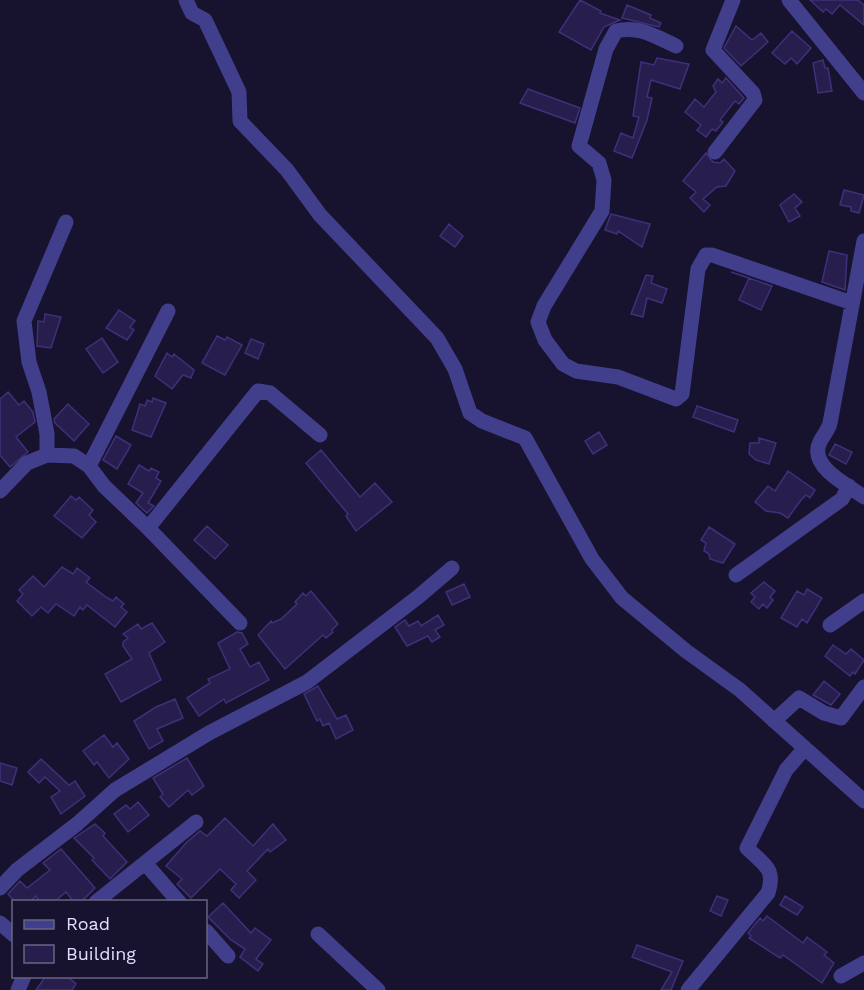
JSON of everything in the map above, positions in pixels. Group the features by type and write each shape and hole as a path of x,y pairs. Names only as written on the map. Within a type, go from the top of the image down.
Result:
{"street":[{"path":"186,0 192,13 205,20 239,92 240,121 287,170 320,215 437,338 455,369 470,413 494,427 525,438 592,559 622,598 686,651 740,690 864,801"},
{"path":"715,152 755,100 753,93 713,50 733,0"},
{"path":"789,0 864,93"},
{"path":"676,46 637,28 628,28 616,31 606,49 579,146 599,163 604,180 602,211 544,306 538,322 545,340 563,364 576,371 618,377 676,399 682,394 698,268 706,255 712,255 852,303"},
{"path":"47,455 47,434 39,392 28,362 24,321 66,222"},
{"path":"864,242 830,423 825,437 818,444 817,456 822,466 864,497"},
{"path":"89,466 168,311"},
{"path":"148,528 258,391 270,393 320,435"},
{"path":"0,491 21,467 47,455 74,456 89,466 104,486 240,623"},
{"path":"736,575 842,499 849,486"},
{"path":"0,888 17,870 77,824 116,790 208,733 307,682 452,568"},
{"path":"830,625 864,601"},
{"path":"774,722 799,698 824,713 841,718 864,687"},
{"path":"688,990 768,893 772,880 770,871 747,848 786,770 805,748"},
{"path":"99,900 195,822"},
{"path":"145,863 177,900"},
{"path":"0,923 12,933"},
{"path":"207,932 228,956"},
{"path":"318,934 378,990"},
{"path":"841,976 864,963"}],"building":[{"path":"580,0 601,11 600,13 620,20 604,27 591,50 559,32"},
{"path":"810,0 858,0 864,5 864,25 840,5 832,14 826,9 823,12"},
{"path":"627,5 651,15 650,18 661,23 659,27 622,18"},
{"path":"736,26 752,40 761,33 768,42 741,66 724,48"},
{"path":"792,31 811,48 797,64 791,58 785,64 772,53"},
{"path":"657,58 689,64 680,89 651,80 647,97 652,98 647,120 632,158 614,151 621,133 633,138 639,117 633,116 641,62 654,65"},
{"path":"823,60 825,68 828,68 832,91 818,93 813,63"},
{"path":"726,78 744,98 739,104 735,101 720,120 723,122 716,131 712,129 706,137 697,130 701,125 685,112 695,99 704,107 716,92 713,86 718,79 722,83"},
{"path":"528,89 580,108 575,123 520,103"},
{"path":"706,153 713,162 720,163 724,159 735,171 726,186 717,187 703,199 710,205 704,212 690,198 696,192 683,181"},
{"path":"844,190 864,195 859,213 851,211 851,207 840,205"},
{"path":"794,194 802,202 795,208 800,216 789,222 780,205"},
{"path":"611,214 650,224 642,247 618,231 617,234 605,230"},
{"path":"449,224 463,236 455,247 440,236"},
{"path":"829,251 847,255 845,290 822,282"},
{"path":"646,275 653,276 651,283 667,289 662,303 647,298 643,317 631,314"},
{"path":"749,278 772,286 761,310 739,300"},
{"path":"119,310 135,321 130,327 134,330 127,340 106,328"},
{"path":"45,314 61,317 51,348 37,346 38,321 44,322"},
{"path":"217,336 225,340 227,337 242,345 225,375 202,363"},
{"path":"102,338 118,362 103,373 86,349"},
{"path":"251,339 264,344 258,359 245,353"},
{"path":"167,353 172,357 174,354 194,370 191,378 183,375 172,389 155,376"},
{"path":"8,392 19,405 24,401 33,412 35,422 16,437 28,452 10,467 0,455 0,399"},
{"path":"153,398 166,403 151,437 132,430 140,404 145,406 147,400 152,402"},
{"path":"68,404 89,424 74,441 55,423 54,419"},
{"path":"697,406 738,420 734,432 693,417"},
{"path":"599,432 607,445 593,454 585,441"},
{"path":"116,436 131,445 117,469 103,460"},
{"path":"759,438 776,443 769,464 756,460 749,454 750,443 759,443"},
{"path":"835,444 852,452 846,464 829,455"},
{"path":"321,450 360,497 375,483 392,502 356,531 346,516 348,514 306,463"},
{"path":"139,465 149,471 151,468 159,472 156,478 161,481 148,503 154,506 147,513 136,503 143,493 128,484"},
{"path":"788,471 815,490 810,498 806,495 801,500 788,518 780,513 766,511 755,502 768,486 775,491"},
{"path":"71,496 76,500 79,497 93,510 89,515 96,522 82,538 54,516"},
{"path":"207,526 228,545 215,559 194,540"},
{"path":"709,527 735,544 723,563 710,559 709,554 704,551 706,543 701,540"},
{"path":"62,567 73,574 77,568 90,578 86,582 106,597 113,601 116,597 124,604 121,607 127,612 115,627 87,605 83,610 80,607 74,616 56,604 48,613 41,607 32,616 17,601 23,594 19,590 33,576 44,587"},
{"path":"764,582 775,591 770,597 773,600 767,608 763,604 759,609 751,602 755,597 751,593"},
{"path":"464,584 470,597 452,605 446,592"},
{"path":"807,589 822,598 807,623 802,619 797,627 781,618 797,591 804,595"},
{"path":"311,591 338,624 326,638 323,635 285,669 258,635 271,621 272,623 281,619 297,604 295,602 303,593 306,596"},
{"path":"438,615 444,625 435,630 440,637 432,642 428,636 407,646 395,627 405,620 409,626 418,621 421,626"},
{"path":"152,623 165,642 149,653 161,680 121,702 105,674 132,659 123,646 123,642 128,638 123,634 138,624 141,629"},
{"path":"237,632 242,633 248,644 240,649 250,667 259,662 269,680 226,703 224,699 199,716 187,698 210,683 208,679 230,669 218,643"},
{"path":"833,645 846,654 851,649 864,660 855,674 853,672 850,676 825,656"},
{"path":"824,681 840,694 831,705 813,695"},
{"path":"318,686 337,719 346,715 353,730 336,739 329,723 323,726 320,719 317,721 304,694"},
{"path":"175,699 183,718 157,729 163,741 149,749 134,721 156,707"},
{"path":"104,735 113,747 117,743 129,759 109,778 97,762 94,765 83,751"},
{"path":"187,758 204,786 192,795 188,790 169,807 160,797 163,794 153,778"},
{"path":"41,759 69,785 75,781 85,796 61,814 51,797 60,791 45,777 39,783 28,772"},
{"path":"0,763 17,768 12,785 0,781"},
{"path":"138,802 149,815 128,832 114,814 126,805 130,809"},
{"path":"225,818 253,846 273,824 286,840 270,852 268,849 247,871 256,880 239,898 231,890 236,884 220,869 191,898 177,884 182,879 166,866 200,831 207,836"},
{"path":"95,824 105,833 103,836 127,862 110,879 92,860 94,858 74,838"},
{"path":"61,849 95,888 83,900 72,900 66,892 56,900 39,900 36,896 32,900 13,900 8,894 20,881 27,888 50,870 43,863"},
{"path":"717,896 728,900 721,916 710,911"},
{"path":"785,896 803,907 797,915 780,905"},
{"path":"223,903 251,933 255,928 271,940 256,959 263,964 258,971 240,957 245,949 231,940 208,917"},
{"path":"767,916 803,943 807,937 827,952 824,955 834,963 822,983 783,955 780,958 749,938 751,936 748,933 760,918 763,921"},
{"path":"637,945 683,961 671,990 661,990 672,972 632,957"},
{"path":"45,978 69,978 76,984 72,990 36,990"}]}
